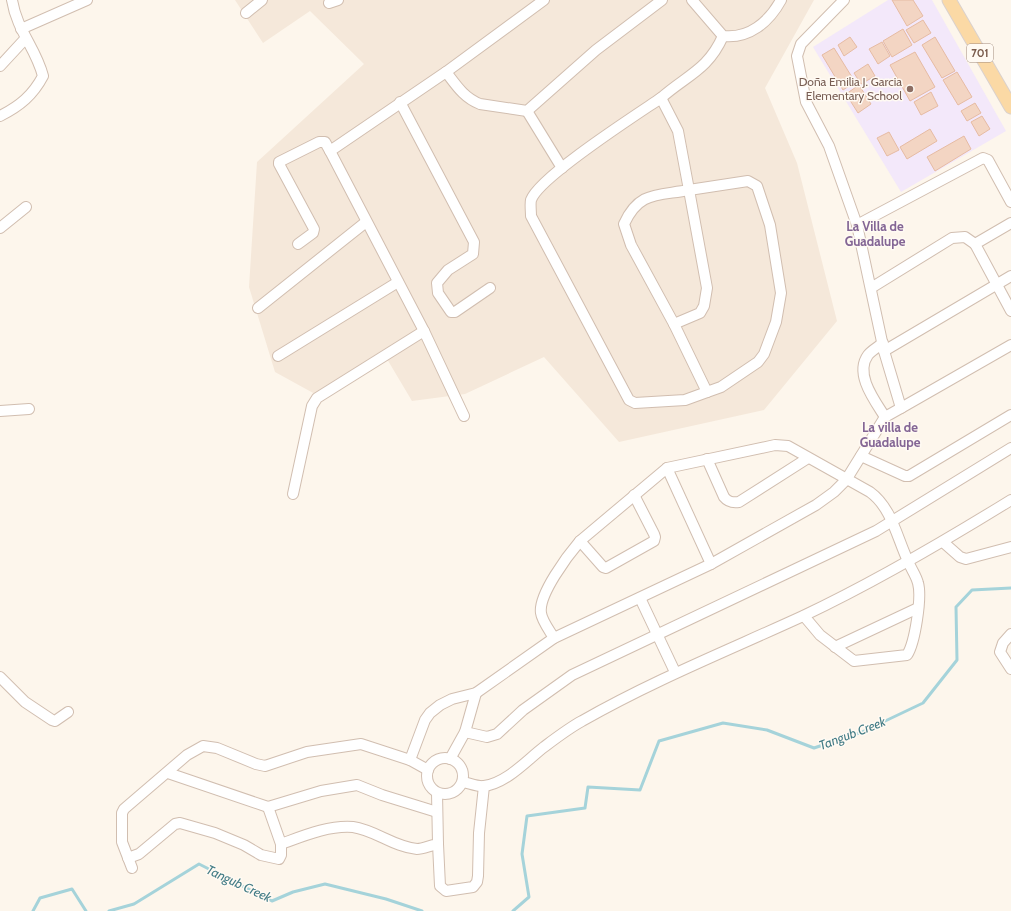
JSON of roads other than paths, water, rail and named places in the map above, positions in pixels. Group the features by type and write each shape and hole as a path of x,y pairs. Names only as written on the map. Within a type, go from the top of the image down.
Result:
{"main road":[{"name":"701","path":"949,0 1011,107"}],"street":[{"path":"0,116 15,108 36,90 44,76 39,60 25,39 12,0"},
{"path":"21,29 87,0"},
{"path":"246,13 262,0"},
{"path":"330,151 446,72 544,0"},
{"path":"446,72 466,97 473,101 480,104 527,111 596,50 662,0"},
{"path":"692,0 723,36 733,37 756,30 774,12 781,0"},
{"path":"844,0 800,44 797,56 806,102 829,146 857,225 884,347 901,408"},
{"path":"706,392 674,324 631,245 624,224 631,210 645,198 748,181 757,186 770,225 781,293 776,322 764,354 747,372 721,387 685,400 642,403 635,403 629,400 531,216 531,201 538,188 562,168 661,98 708,62 716,52 723,36"},
{"path":"0,66 25,39"},
{"path":"661,98 678,131 707,288 704,306 700,313 674,324"},
{"path":"400,102 474,242 473,254 448,270 437,283 438,293 452,313 490,288"},
{"path":"527,111 562,168"},
{"path":"298,244 313,233 314,230 279,162 319,142 325,142 424,331 464,416"},
{"path":"857,225 983,158 988,160 1011,202"},
{"path":"0,228 26,208"},
{"path":"258,308 366,222"},
{"path":"975,244 1011,223"},
{"path":"871,288 952,238 965,237 975,244 1011,311"},
{"path":"885,417 870,393 864,376 864,362 868,355 1011,276"},
{"path":"278,356 398,282"},
{"path":"293,494 312,406 317,398 424,331"},
{"path":"410,760 422,728 430,713 452,699 476,693 554,638 711,564 816,505 834,492 846,480 885,417 1011,345"},
{"path":"0,411 29,409"},
{"path":"861,456 905,476 909,476 1011,415"},
{"path":"554,638 541,615 543,598 570,552 580,541 634,494 667,468 781,445 788,446 874,495 879,500 892,521 908,563 919,584 918,608 912,648 907,655 854,661 820,635 804,616"},
{"path":"465,732 487,737 497,734 523,710 572,675 876,531 1011,448"},
{"path":"707,459 724,497 728,501 734,503 739,502 808,458"},
{"path":"667,468 711,564"},
{"path":"580,541 603,567 606,568 654,541 654,534 634,494"},
{"path":"463,782 484,786 501,780 521,768 543,748 575,725 675,672 804,616 908,563 1011,500"},
{"path":"943,542 960,558 966,559 1011,547"},
{"path":"640,598 675,672"},
{"path":"835,647 918,608"},
{"path":"1011,634 1003,643 1000,652 1011,669"},
{"path":"0,677 25,702 52,720 55,721 68,712"},
{"path":"450,759 465,732 476,693"},
{"path":"132,868 122,842 124,809 168,773 187,755 206,746 217,748 266,766 307,752 361,744 410,760 428,770"},
{"path":"439,759 450,759 457,762 461,768 464,775 463,782 455,792 443,795 437,793 428,783 428,770 430,765 439,759"},
{"path":"168,773 268,807 321,791 357,785 382,795 437,812"},
{"path":"437,793 440,886 442,889 446,890 472,887 477,882 478,876 479,834 484,786"},
{"path":"128,858 138,854 177,823 193,825 244,844 264,856 279,859 281,858 281,844 268,807"},
{"path":"281,844 320,831 352,827 364,830 400,845 416,849 438,844"}],"waterway":[{"name":"Tangub Creek","path":"513,911 529,897 522,854 527,816 585,808 588,787 640,790 659,741 723,723 767,730 814,748 862,732 923,703 957,660 956,607 972,590 1011,588"},
{"name":"Tangub Creek","path":"109,911 134,904 199,864 272,901 293,892 325,884 386,899 422,911"},
{"name":"Tangub Creek","path":"33,911 40,898 72,889 86,911"}],"place":[{"name":"Doña Emilia J. Garcia Elementary School","path":"910,89"}],"district":[{"name":"La Villa de Guadalupe","path":"875,234"},
{"name":"La villa de Guadalupe","path":"890,434"}]}
